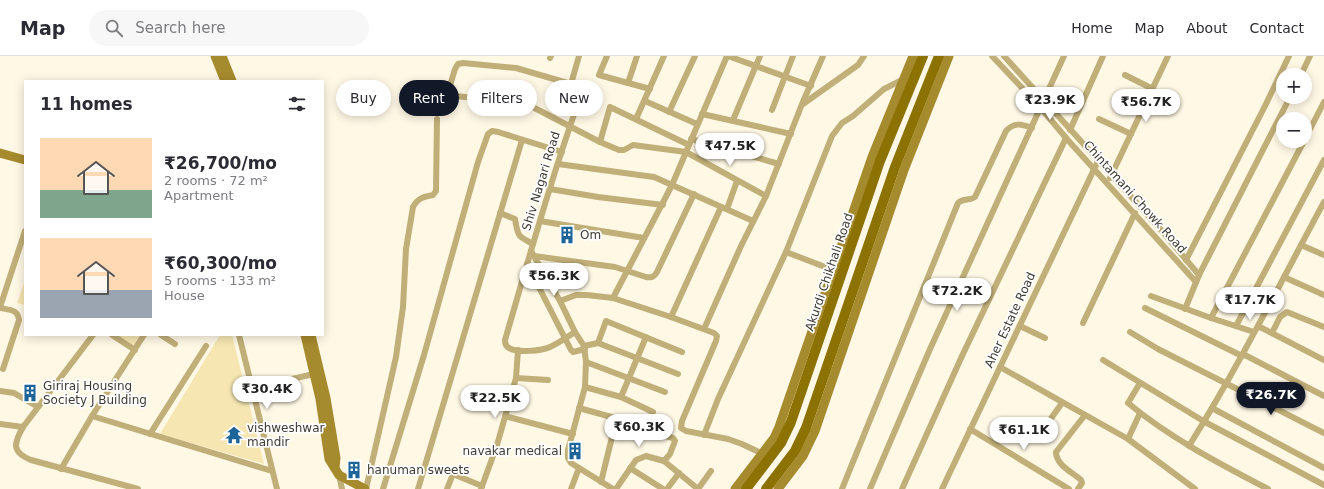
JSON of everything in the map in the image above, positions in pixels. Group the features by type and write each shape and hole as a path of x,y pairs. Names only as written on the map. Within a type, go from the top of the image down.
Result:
{"main road":[{"name":"Akurdi Chikhali Road","path":"746,489 782,443 791,422 880,161 923,56"},
{"path":"766,489 795,451 806,428 895,167 939,56"}],"street":[{"path":"215,56 225,80"},
{"path":"222,56 232,80"},
{"path":"572,80 580,56"},
{"path":"607,56 599,75 650,89"},
{"path":"628,83 637,56"},
{"path":"636,119 664,56"},
{"path":"669,112 695,56"},
{"path":"613,298 663,205 697,124 728,56 810,86"},
{"path":"733,120 760,56"},
{"path":"772,110 793,56"},
{"path":"704,329 753,221 766,196 802,104 823,56"},
{"path":"802,104 858,65 864,56"},
{"path":"734,489 774,438 781,423 872,157 913,56"},
{"path":"778,489 803,456 815,431 904,170 949,56"},
{"name":"Chintamani Chowk Road","path":"992,56 1041,108 1066,138 1196,282"},
{"name":"Chintamani Chowk Road","path":"1004,56 1162,231 1199,275"},
{"path":"870,489 930,349 1064,56"},
{"path":"1070,130 1103,56"},
{"path":"1186,260 1266,106 1289,56"},
{"path":"1304,68 1310,56"},
{"path":"1107,183 1153,89 1166,57"},
{"path":"545,113 523,102 459,98 454,96 449,89 455,69 458,64 463,63 516,68 557,80"},
{"path":"1125,75 1153,89"},
{"path":"704,435 718,400 786,252 832,136 842,122 853,116 884,89 904,79"},
{"path":"645,101 697,124"},
{"path":"1312,125 1324,102"},
{"path":"1186,309 1199,275 1286,104"},
{"path":"600,142 610,107 690,142 779,164"},
{"path":"702,114 791,134"},
{"path":"550,116 600,142 619,150 624,150 633,145 686,152 766,196"},
{"name":"Shiv Nagari Road","path":"518,350 507,347 505,340 527,264 533,253 533,244 540,221 574,116"},
{"path":"305,336 320,400 329,459 337,471 366,489 398,341 403,307 406,250 413,207 416,201 421,197 433,195 436,190 437,119"},
{"path":"1099,119 1131,134"},
{"path":"842,489 958,203 975,197 1006,131 1015,125 1021,124 1032,128"},
{"path":"383,489 424,355 478,162 488,134 492,131 498,132 562,152"},
{"path":"902,489 962,356 1066,138"},
{"path":"418,489 522,140"},
{"path":"1211,318 1300,148"},
{"path":"0,153 24,160"},
{"path":"1236,326 1324,160"},
{"name":"Aher Estate Road","path":"942,489 1098,161"},
{"path":"558,164 643,174 654,177 753,221"},
{"path":"671,317 738,181"},
{"path":"550,189 663,205"},
{"path":"533,253 614,267 646,277 654,276 694,194"},
{"path":"1189,446 1205,422 1243,355 1324,202"},
{"path":"500,213 515,219 518,234 521,238 533,244"},
{"path":"1083,323 1135,213"},
{"path":"1317,215 1324,218"},
{"path":"540,221 644,238"},
{"path":"3,369 19,320 19,315 16,312 0,307 24,235"},
{"path":"1301,245 1324,255"},
{"path":"786,252 833,270"},
{"path":"533,253 584,347 586,362 585,387 568,458 571,463 613,489"},
{"path":"527,264 572,351 598,343 678,374"},
{"path":"1284,277 1324,295"},
{"path":"560,302 576,295 613,298 714,333 717,336 716,341 680,425 683,430 742,444 761,453"},
{"path":"1151,296 1254,332"},
{"path":"1145,308 1324,396"},
{"path":"1272,333 1280,317 1286,312 1324,327"},
{"path":"598,343 606,321 682,352"},
{"path":"1020,326 1045,338"},
{"path":"1258,326 1324,360"},
{"path":"447,489 453,474 481,488 497,445 516,378 518,350 548,348 561,342 575,332"},
{"path":"1130,332 1153,346 1324,433"},
{"path":"92,336 23,427 17,438 16,449 18,453 31,460 138,489"},
{"path":"114,336 135,350"},
{"path":"61,469 92,416 143,336"},
{"path":"163,336 175,344"},
{"path":"239,336 277,489"},
{"path":"311,336 326,398 337,471 342,489"},
{"path":"621,397 646,338"},
{"path":"150,434 206,346"},
{"path":"1103,360 1205,422 1324,486"},
{"path":"586,362 629,377 665,392"},
{"path":"1000,368 1128,439 1195,489"},
{"path":"252,388 314,374"},
{"path":"516,378 548,380"},
{"path":"1140,383 1128,403 1140,413 1189,446 1268,489"},
{"path":"585,387 621,397 653,412"},
{"path":"473,388 510,398"},
{"path":"0,391 14,394 38,407"},
{"path":"1047,424 1062,403"},
{"path":"579,408 615,418"},
{"path":"1212,408 1324,468"},
{"path":"1128,439 1140,413"},
{"path":"1078,489 1082,482 1081,480 1058,462 1056,452 1085,415"},
{"path":"92,416 272,471"},
{"path":"505,416 573,434"},
{"path":"0,424 23,427"},
{"path":"601,482 614,429"},
{"path":"970,429 1069,489"},
{"path":"648,431 673,438 675,441 670,454 664,461"},
{"path":"616,489 636,460 646,456 664,461 698,489 711,471"},
{"path":"571,489 579,468"},
{"path":"630,468 663,489"},
{"path":"667,489 678,473"}],"shaded area":[{"path":"24,283 24,305 17,303"},
{"path":"114,336 143,336 135,350"},
{"path":"219,336 232,336 264,464 160,434"}],"place":[{"name":"Om","path":"567,235"},
{"name":"Giriraj Housing Society J Building","path":"30,393"},
{"name":"vishweshwar mandir","path":"234,435"},
{"name":"navakar medical","path":"575,451"},
{"name":"hanuman sweets","path":"354,470"}]}
